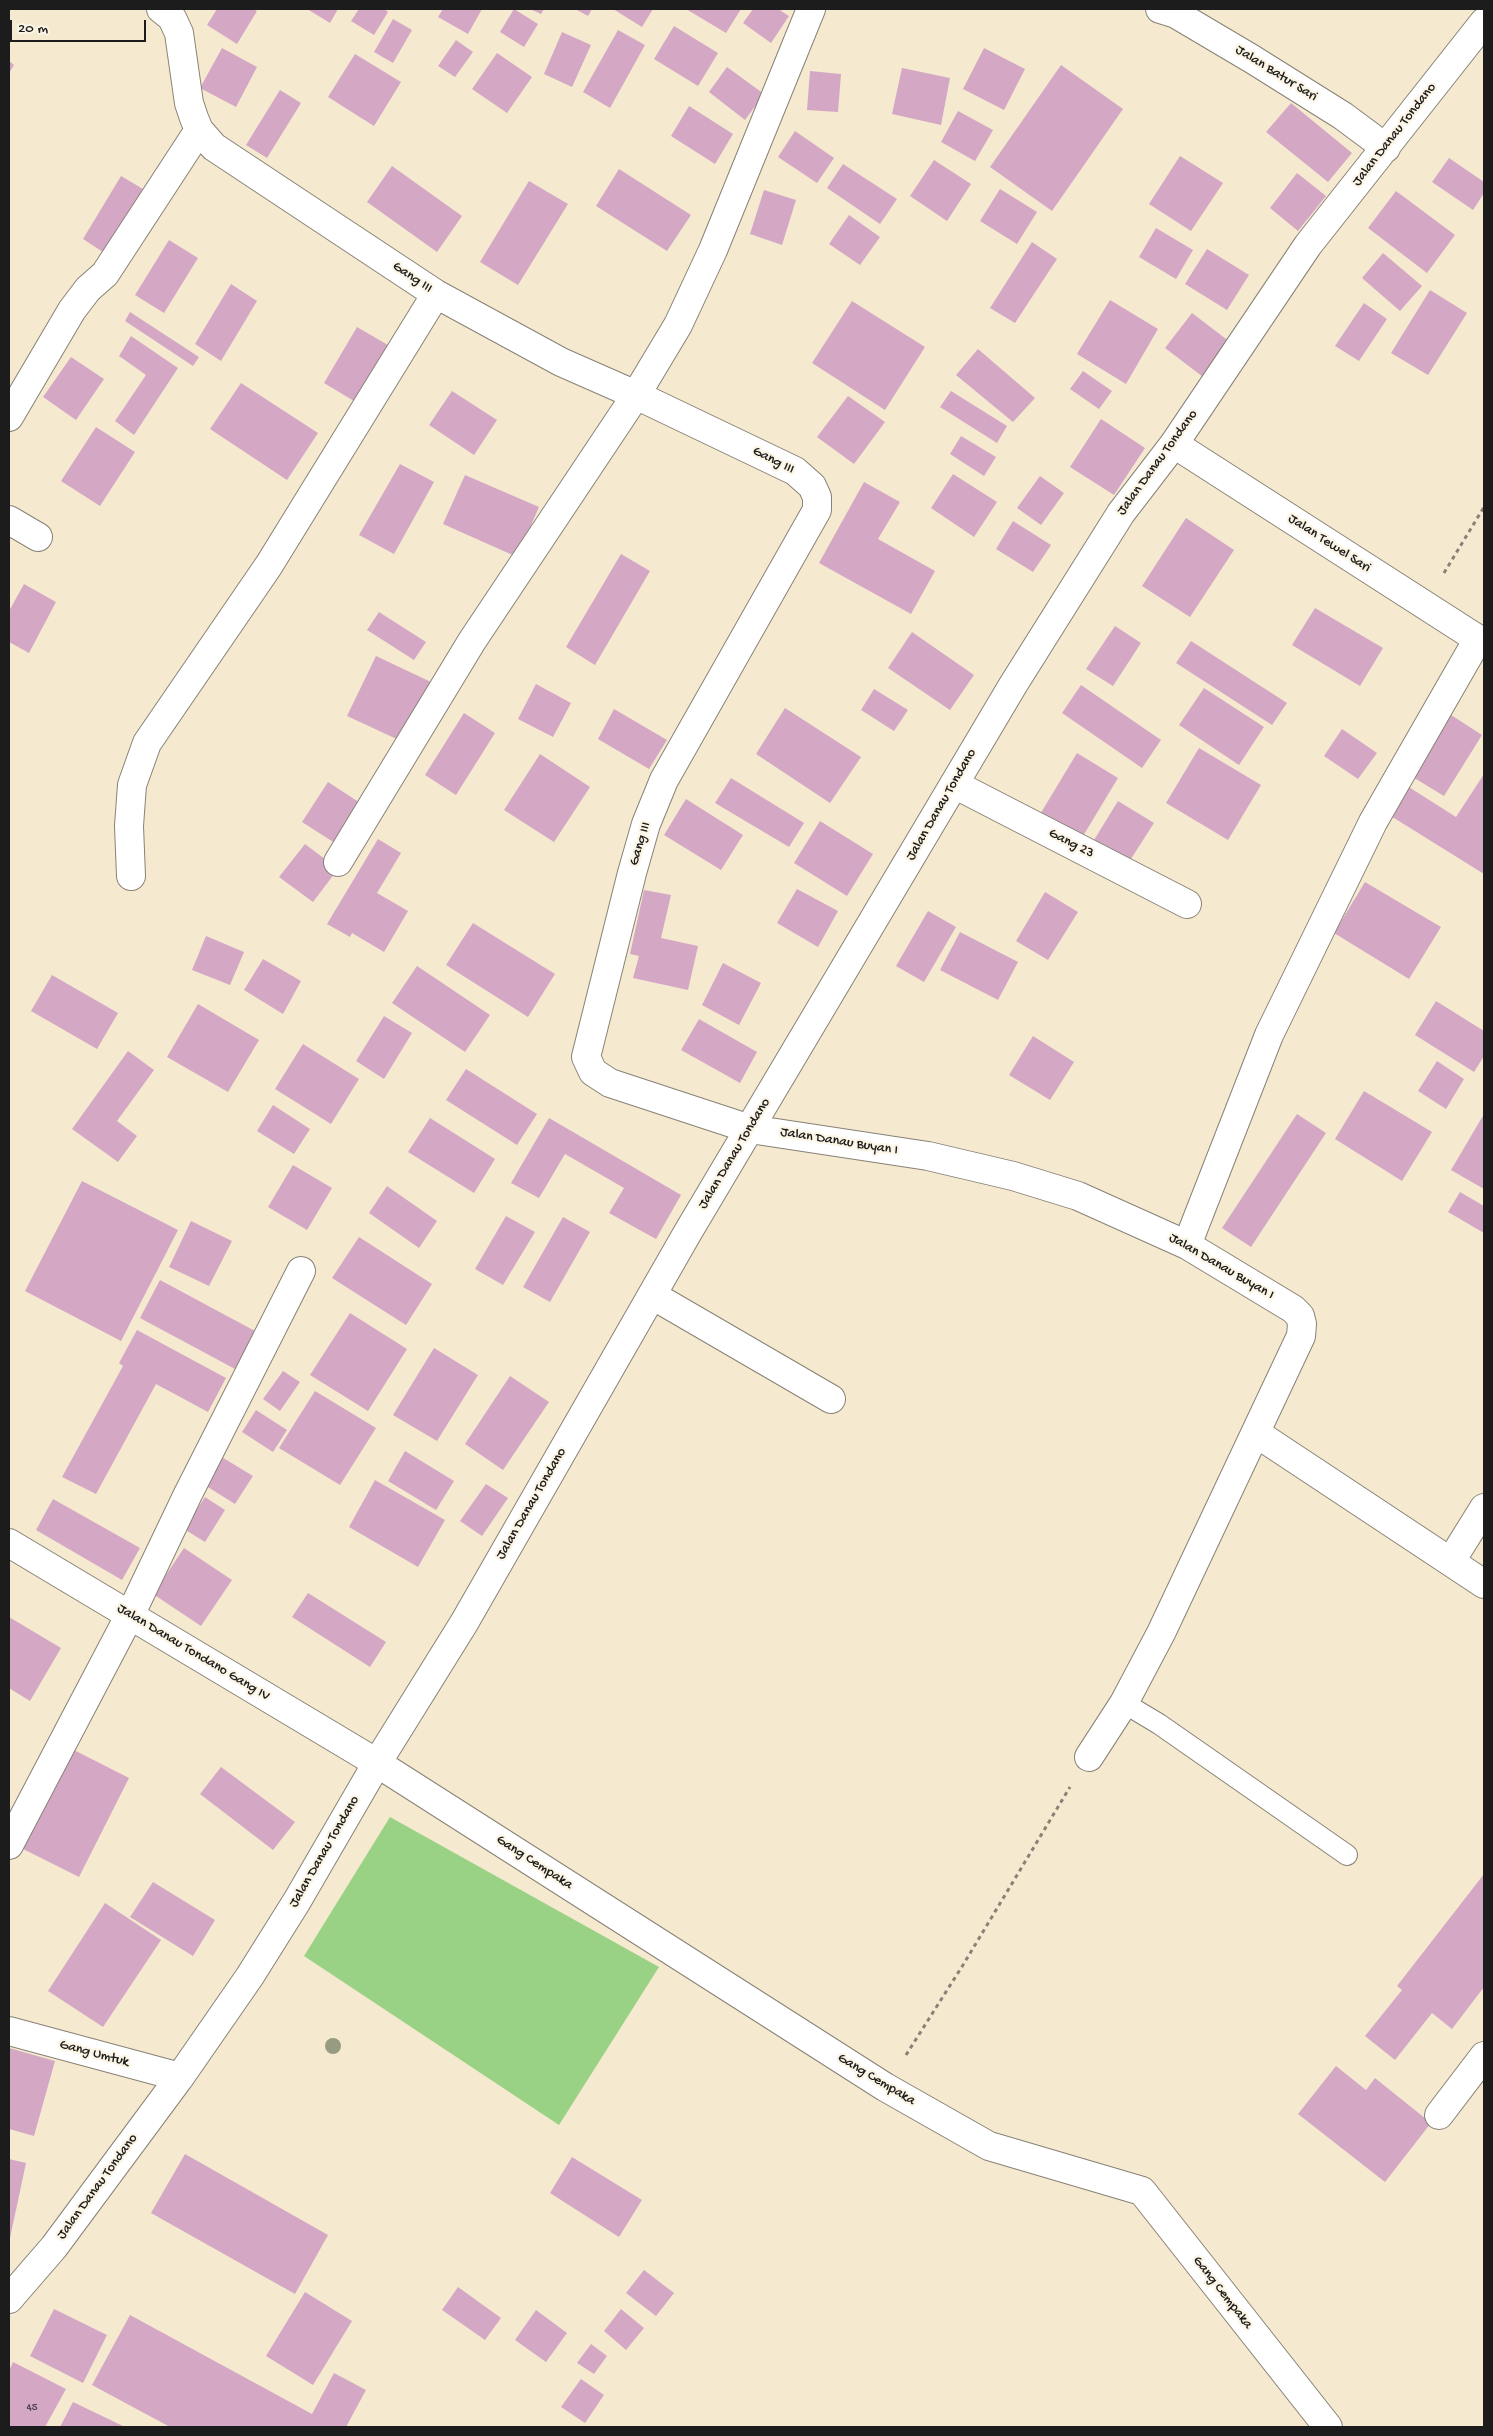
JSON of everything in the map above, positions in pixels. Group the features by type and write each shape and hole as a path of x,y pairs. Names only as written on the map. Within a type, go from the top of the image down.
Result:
{"street":[{"name":"Gang III","path":"161,9 172,18 179,33 189,103 199,130 214,147 436,294 561,362 636,395 795,471 812,486 817,497 817,510 664,780 646,824 586,1057 593,1072 610,1083 750,1129"},
{"path":"338,862 472,642 636,395 678,325 713,250 811,9"},
{"name":"Jalan Batur Sari","path":"1160,9 1176,14 1252,59 1343,116 1386,148"},
{"name":"Jalan Danau Tondano","path":"9,2299 54,2247 180,2077 250,1976 297,1901 377,1763 464,1623 652,1295 954,784 1013,685 1121,513 1174,444 1308,245 1484,22"},
{"path":"9,417 72,310 88,289 105,274 199,130"},
{"path":"131,876 129,826 132,785 147,743 269,565 436,294"},
{"name":"Jalan Tewel Sari","path":"1174,444 1481,641"},
{"path":"9,520 38,537"},
{"path":"1187,1245 1269,1035 1373,822 1481,641"},
{"name":"Gang 23","path":"954,784 1187,904"},
{"name":"Jalan Danau Buyan I","path":"750,1129 928,1156 1013,1176 1078,1196 1187,1245 1294,1309 1300,1316 1302,1324 1301,1336 1256,1433"},
{"path":"9,1845 130,1616 188,1494 301,1271"},
{"path":"652,1295 831,1400"},
{"path":"1089,1757 1124,1703 1161,1633 1256,1433 1484,1584"},
{"path":"1451,1561 1484,1508"},
{"name":"Jalan Danau Tondano Gang IV","path":"9,1543 377,1763"},
{"name":"Gang Cempaka","path":"377,1763 885,2088 989,2146 1142,2191 1328,2427"},
{"name":"Gang Umtuk","path":"9,2031 180,2077"},
{"path":"1439,2115 1484,2056"}],"lane":[{"path":"1124,1703 1159,1724 1347,1855"}],"path":[{"path":"1424,605 1484,507"},
{"path":"885,2088 963,1965 1089,1757"}],"green space":[{"path":"390,1817 659,1967 559,2125 304,1956"}],"building":[{"path":"217,9 252,9 257,11 237,44 207,25"},
{"path":"307,9 338,9 330,23"},
{"path":"359,9 384,9 388,12 374,35 351,21"},
{"path":"443,9 482,9 468,34 438,17"},
{"path":"514,9 538,24 524,47 500,32"},
{"path":"530,9 544,9 541,14"},
{"path":"575,9 592,9 588,16"},
{"path":"613,9 653,9 642,27"},
{"path":"686,9 741,9 726,33"},
{"path":"753,9 778,9 789,16 771,43 743,23"},
{"path":"393,19 412,30 393,63 374,52"},
{"path":"674,26 718,53 698,86 654,59"},
{"path":"618,30 645,45 610,108 583,92"},
{"path":"562,32 591,45 572,87 544,74"},
{"path":"456,40 473,52 455,77 438,66"},
{"path":"222,48 257,67 236,107 200,88"},
{"path":"984,48 1025,69 1004,110 963,89"},
{"path":"497,53 532,77 507,113 472,89"},
{"path":"355,54 401,82 374,126 328,97"},
{"path":"9,61 14,65 9,73"},
{"path":"1061,65 1123,109 1052,211 990,167"},
{"path":"727,67 764,94 745,120 709,92"},
{"path":"902,68 950,78 941,125 892,114"},
{"path":"810,71 841,74 838,112 807,110"},
{"path":"280,90 301,103 267,158 246,145"},
{"path":"1291,103 1352,153 1328,182 1266,132"},
{"path":"689,106 733,134 715,164 671,136"},
{"path":"958,111 993,130 975,161 941,142"},
{"path":"795,131 834,158 817,183 778,157"},
{"path":"1180,156 1223,183 1191,231 1149,204"},
{"path":"1449,158 1484,182 1484,193 1473,210 1432,182"},
{"path":"934,160 971,184 947,221 910,196"},
{"path":"843,164 897,199 880,224 827,188"},
{"path":"392,166 462,216 437,252 367,202"},
{"path":"619,169 691,215 667,251 596,206"},
{"path":"1297,173 1326,196 1298,231 1270,208"},
{"path":"121,176 148,192 109,256 83,239"},
{"path":"529,181 568,204 518,285 480,262"},
{"path":"1000,189 1037,212 1017,244 980,221"},
{"path":"764,190 796,200 782,245 750,234"},
{"path":"1396,191 1455,235 1427,273 1368,228"},
{"path":"849,215 880,237 860,265 829,244"},
{"path":"1156,228 1193,250 1176,279 1139,257"},
{"path":"169,240 198,258 164,313 135,295"},
{"path":"1032,242 1057,259 1015,323 990,308"},
{"path":"1207,249 1249,275 1227,310 1185,284"},
{"path":"1383,253 1422,286 1400,311 1362,278"},
{"path":"231,284 257,301 221,361 195,344"},
{"path":"1430,290 1467,313 1428,375 1391,353"},
{"path":"1110,300 1158,329 1126,384 1077,354"},
{"path":"852,301 925,347 885,410 812,363"},
{"path":"1364,303 1387,319 1359,361 1335,346"},
{"path":"130,312 199,357 193,366 125,321"},
{"path":"1192,313 1234,345 1207,380 1165,348"},
{"path":"357,327 393,348 359,404 324,383"},
{"path":"131,336 178,368 134,435 115,421 146,375 119,356"},
{"path":"978,349 1035,398 1013,422 956,375"},
{"path":"71,357 104,379 76,420 43,397"},
{"path":"1083,371 1112,391 1099,409 1070,389"},
{"path":"241,383 318,433 287,480 210,429"},
{"path":"452,391 497,420 474,455 429,425"},
{"path":"951,391 1007,426 997,443 940,407"},
{"path":"848,396 885,422 854,464 817,437"},
{"path":"1101,419 1145,448 1114,495 1070,467"},
{"path":"96,427 135,452 100,506 61,481"},
{"path":"961,436 996,457 984,476 950,454"},
{"path":"400,464 434,482 394,554 359,535"},
{"path":"953,474 997,502 974,537 931,508"},
{"path":"465,475 539,507 517,557 443,524"},
{"path":"1040,476 1064,493 1041,525 1017,508"},
{"path":"864,482 900,502 878,539 935,571 911,614 819,563"},
{"path":"1186,518 1234,550 1190,617 1142,586"},
{"path":"1013,521 1051,545 1033,572 996,549"},
{"path":"621,554 650,571 595,665 566,647"},
{"path":"24,584 56,602 29,653 9,642 9,611"},
{"path":"1315,608 1383,648 1360,686 1292,645"},
{"path":"379,612 426,642 414,660 367,630"},
{"path":"1115,626 1141,643 1113,686 1086,669"},
{"path":"912,632 974,675 950,710 888,668"},
{"path":"1191,641 1287,703 1272,725 1176,663"},
{"path":"376,656 431,682 403,742 347,716"},
{"path":"536,684 571,703 553,737 518,719"},
{"path":"1081,685 1161,740 1142,768 1062,713"},
{"path":"1204,688 1264,727 1239,765 1179,725"},
{"path":"874,689 908,710 894,731 861,710"},
{"path":"785,708 861,757 830,803 756,754"},
{"path":"614,709 667,740 649,769 598,739"},
{"path":"464,713 495,733 456,795 425,775"},
{"path":"1448,713 1482,735 1444,796 1411,776"},
{"path":"1342,729 1377,753 1358,779 1324,756"},
{"path":"1199,748 1261,785 1228,840 1166,803"},
{"path":"1077,753 1118,778 1080,841 1039,816"},
{"path":"540,754 590,787 554,842 504,810"},
{"path":"1484,774 1484,874 1386,813 1404,784 1456,817"},
{"path":"731,778 804,823 789,847 715,803"},
{"path":"328,782 368,808 341,847 302,822"},
{"path":"686,799 743,835 721,870 664,835"},
{"path":"1118,801 1154,823 1129,862 1094,840"},
{"path":"820,821 873,854 847,896 794,863"},
{"path":"378,839 401,853 377,893 408,911 384,952 352,933 350,937 327,924"},
{"path":"305,844 338,869 313,902 279,877"},
{"path":"1365,882 1441,927 1409,979 1334,933"},
{"path":"797,889 838,911 818,947 777,923"},
{"path":"644,890 671,895 661,938 698,946 688,990 633,978 639,956 630,954"},
{"path":"1045,892 1078,912 1048,960 1016,941"},
{"path":"928,911 956,927 924,982 896,966"},
{"path":"473,923 555,974 528,1017 446,965"},
{"path":"960,932 1018,962 998,1000 940,970"},
{"path":"206,936 244,952 230,985 192,970"},
{"path":"263,959 301,981 283,1014 244,990"},
{"path":"723,963 761,983 739,1025 702,1005"},
{"path":"417,966 490,1015 465,1052 392,1003"},
{"path":"52,975 118,1013 97,1049 31,1011"},
{"path":"1436,1001 1484,1031 1484,1056 1474,1072 1415,1035"},
{"path":"198,1004 259,1040 228,1092 167,1057"},
{"path":"384,1016 412,1033 384,1079 356,1061"},
{"path":"699,1019 757,1052 740,1083 681,1050"},
{"path":"1033,1036 1074,1062 1050,1100 1009,1075"},
{"path":"303,1044 359,1079 331,1124 275,1089"},
{"path":"128,1051 154,1070 117,1121 137,1136 118,1162 72,1129"},
{"path":"1437,1061 1464,1079 1446,1109 1418,1091"},
{"path":"466,1069 537,1114 517,1145 446,1100"},
{"path":"1364,1091 1432,1132 1402,1181 1335,1139"},
{"path":"273,1105 310,1129 294,1154 257,1131"},
{"path":"1297,1114 1326,1133 1251,1247 1222,1228"},
{"path":"1484,1114 1484,1189 1451,1170"},
{"path":"430,1118 495,1159 474,1193 408,1152"},
{"path":"549,1118 681,1195 656,1239 609,1213 624,1188 565,1154 539,1198 511,1183"},
{"path":"293,1165 332,1188 307,1230 268,1207"},
{"path":"82,1181 178,1230 121,1341 25,1291"},
{"path":"387,1186 437,1221 419,1248 369,1213"},
{"path":"1460,1192 1484,1206 1484,1233 1448,1212"},
{"path":"506,1216 535,1232 503,1285 475,1269"},
{"path":"563,1217 590,1232 550,1302 523,1287"},
{"path":"191,1221 232,1241 209,1286 169,1267"},
{"path":"359,1237 432,1284 406,1325 332,1278"},
{"path":"160,1280 255,1331 235,1369 140,1318"},
{"path":"350,1313 407,1349 368,1411 310,1375"},
{"path":"137,1330 226,1378 208,1412 156,1384 96,1494 62,1477 123,1366 119,1363"},
{"path":"434,1348 478,1375 437,1441 393,1415"},
{"path":"283,1371 300,1382 280,1411 263,1399"},
{"path":"510,1376 549,1402 503,1470 465,1444"},
{"path":"315,1391 376,1428 340,1485 279,1448"},
{"path":"256,1410 287,1430 273,1452 242,1432"},
{"path":"405,1451 454,1481 436,1510 388,1481"},
{"path":"220,1456 253,1476 235,1504 203,1484"},
{"path":"375,1480 445,1520 418,1567 349,1527"},
{"path":"486,1484 508,1498 482,1536 460,1521"},
{"path":"205,1497 225,1510 205,1542 184,1529"},
{"path":"53,1499 140,1548 122,1580 36,1530"},
{"path":"184,1548 232,1580 201,1626 153,1594"},
{"path":"308,1593 386,1642 370,1667 292,1617"},
{"path":"9,1617 61,1648 30,1701 9,1688"},
{"path":"70,1748 129,1778 79,1877 21,1848"},
{"path":"221,1767 295,1822 273,1850 200,1794"},
{"path":"1484,1874 1484,1987 1452,2029 1432,2013 1395,2060 1365,2036 1402,1990 1397,1986"},
{"path":"153,1882 215,1920 193,1956 130,1917"},
{"path":"105,1903 161,1940 103,2027 48,1991"},
{"path":"9,2048 55,2061 34,2136 9,2129"},
{"path":"1336,2066 1366,2090 1375,2078 1431,2123 1385,2182 1298,2114"},
{"path":"185,2154 328,2235 295,2294 151,2213"},
{"path":"572,2157 642,2200 619,2237 550,2193"},
{"path":"9,2159 26,2163 10,2238 9,2238"},
{"path":"644,2270 674,2293 656,2316 626,2293"},
{"path":"458,2287 501,2318 485,2340 442,2310"},
{"path":"305,2292 352,2321 313,2385 266,2356"},
{"path":"54,2309 107,2335 83,2383 30,2356"},
{"path":"621,2309 644,2328 626,2350 604,2331"},
{"path":"536,2310 567,2333 546,2362 515,2340"},
{"path":"130,2315 312,2414 334,2373 366,2390 346,2427 170,2427 92,2385"},
{"path":"591,2344 607,2356 594,2374 577,2363"},
{"path":"13,2362 66,2389 45,2427 9,2427 9,2371"},
{"path":"581,2379 604,2395 585,2423 561,2407"},
{"path":"73,2402 125,2427 60,2427"}]}
